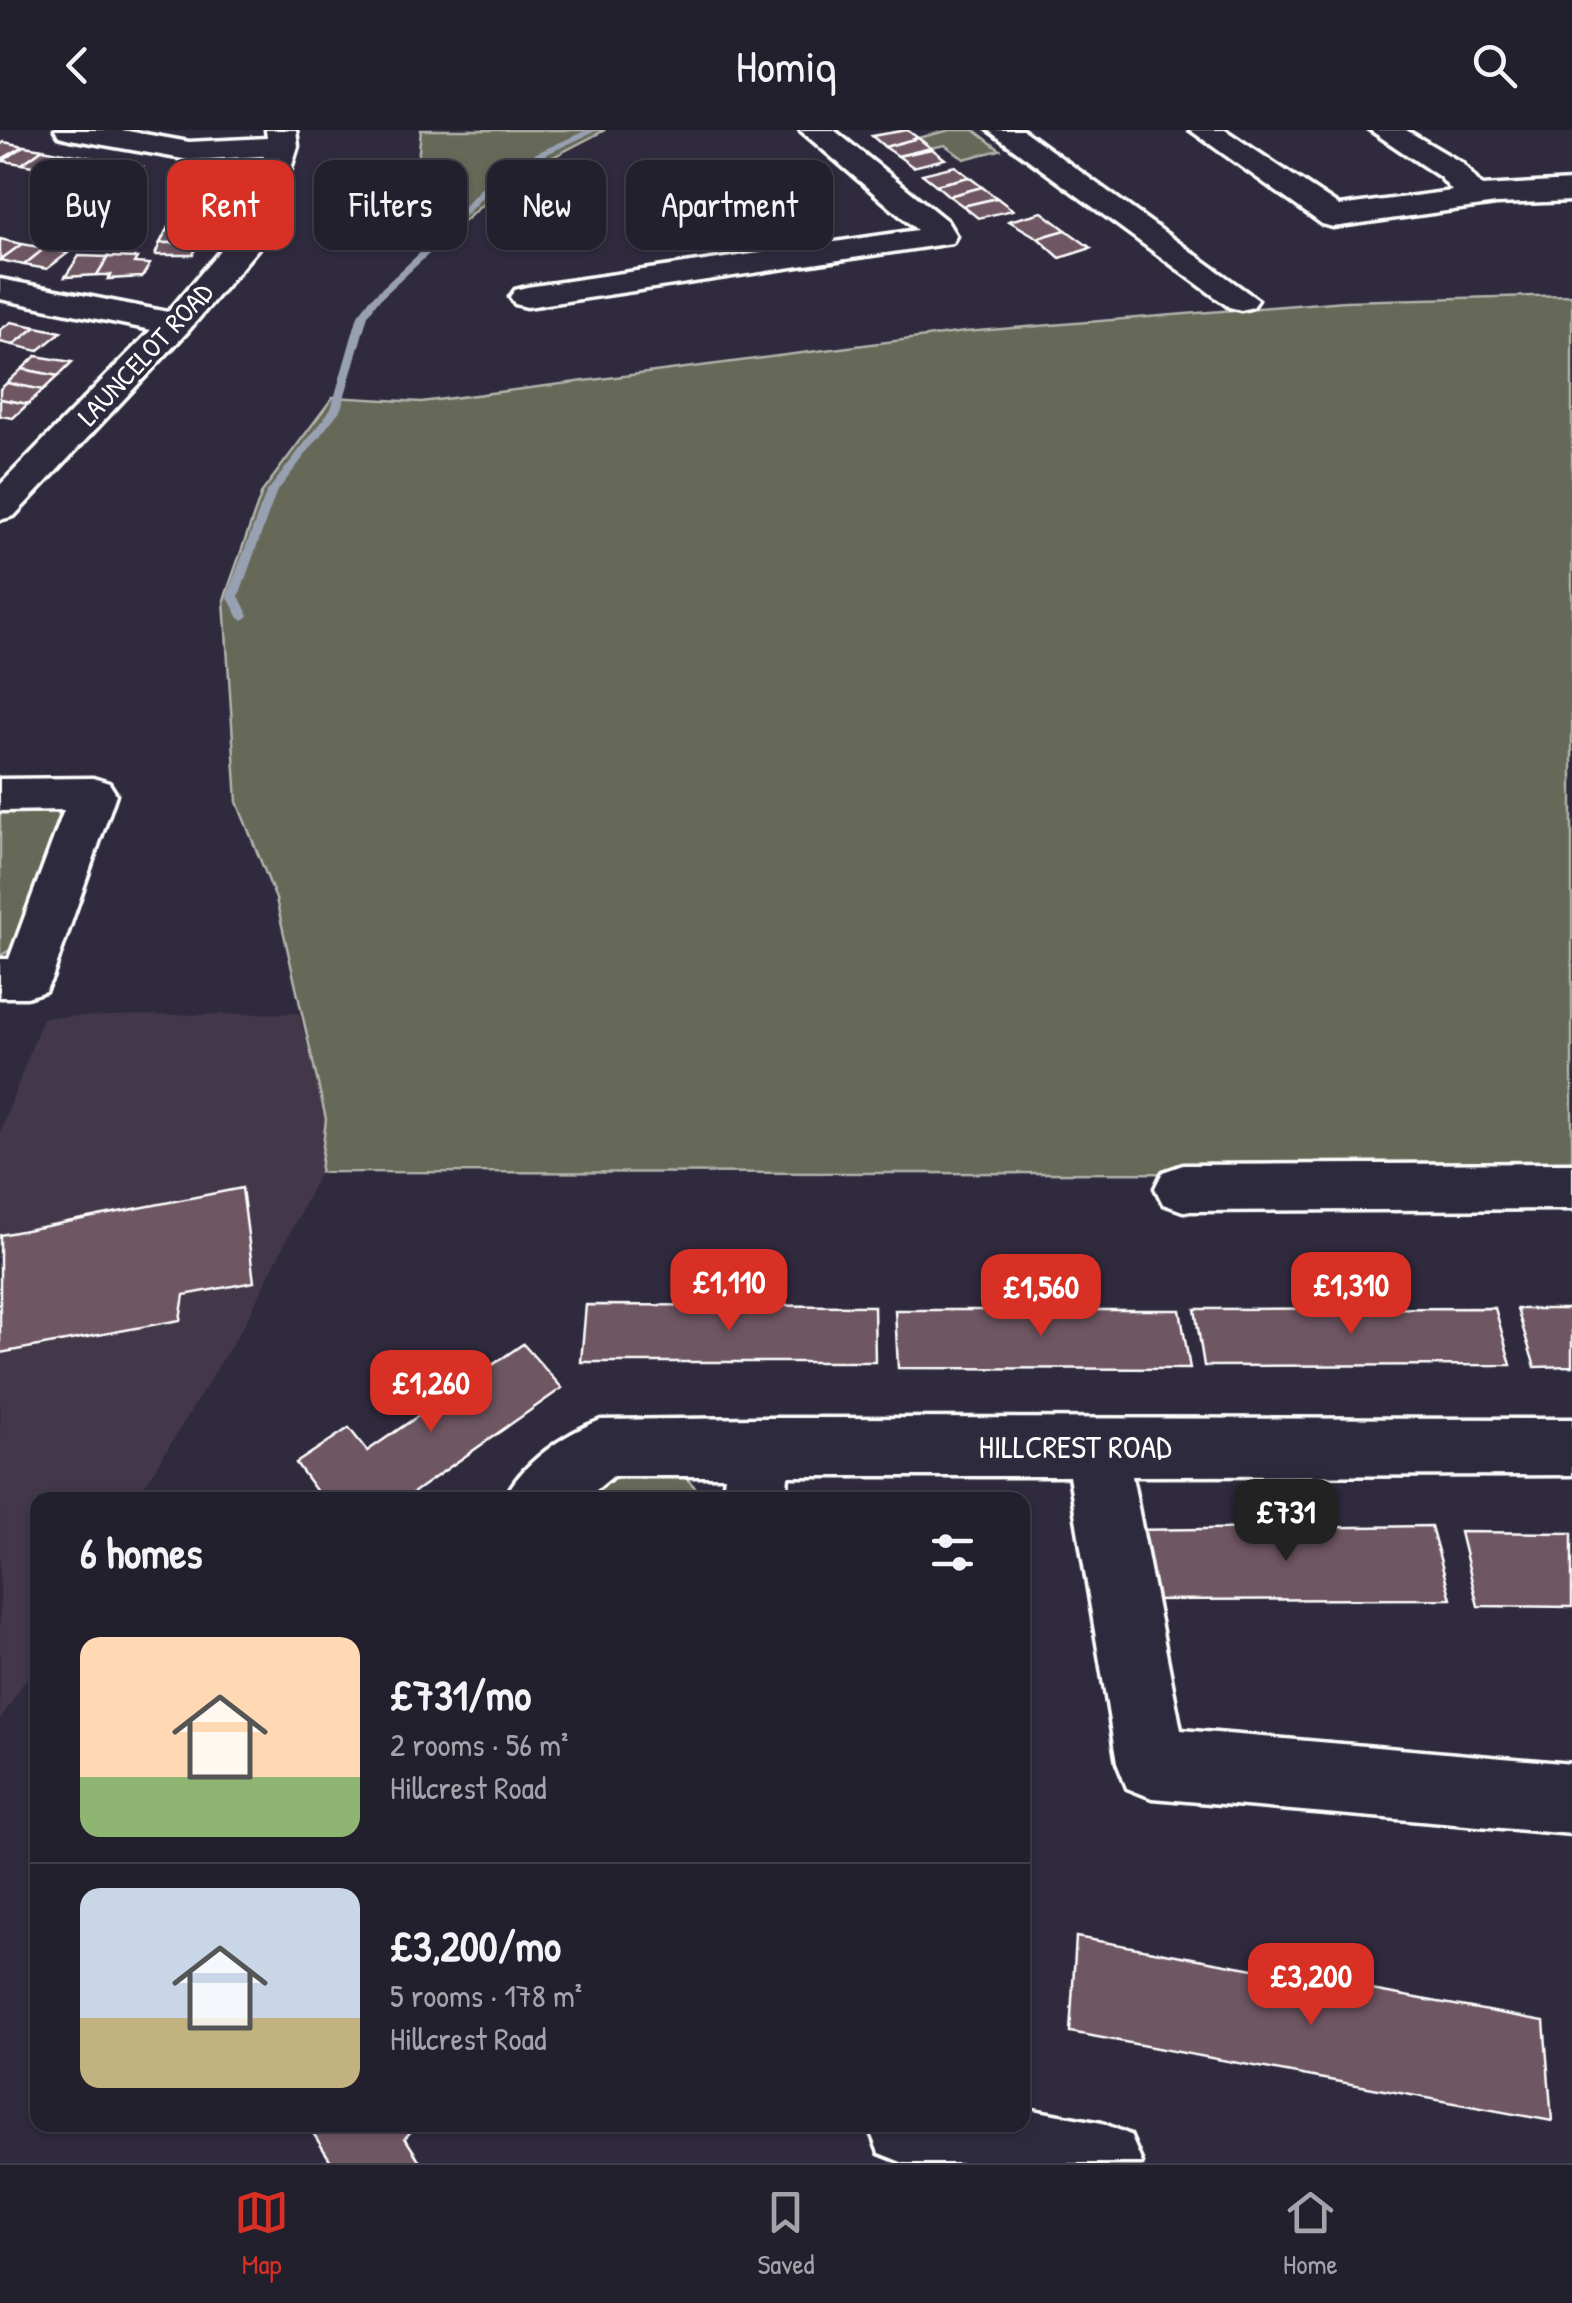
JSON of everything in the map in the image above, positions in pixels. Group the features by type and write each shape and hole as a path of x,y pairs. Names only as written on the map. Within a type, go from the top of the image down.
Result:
{"street":[{"path":"70,130 189,151 282,138"},
{"path":"527,297 940,236 936,228 815,130"},
{"path":"1003,130 1241,300"},
{"path":"1205,130 1333,217 1474,197 1572,192"},
{"path":"1385,130 1451,170 1474,197"},
{"name":"LAUNCELOT ROAD","path":"2,504 176,324 259,226 282,138"},
{"path":"0,289 176,324"},
{"path":"0,794 93,794 26,978 0,978"},
{"path":"1183,1188 1572,1186"},
{"name":"HILLCREST ROAD","path":"546,1492 601,1448 756,1473 1096,1448 1572,1447"},
{"path":"1096,1448 1152,1763 1572,1799"},
{"path":"943,2132 1102,2163"}],"shaded area":[{"path":"299,1013 326,1119 320,1172 248,1318 141,1492 30,1492 30,1673 0,1720 0,1132 43,1017"}],"green space":[{"path":"421,130 605,130 547,160 487,160 487,201 467,219 467,160 418,160"},
{"path":"950,130 974,130 1000,150 964,159 945,145 931,148 918,138"},
{"path":"1572,295 1572,1174 320,1172 326,1119 276,899 237,802 224,600 262,492 333,397 421,402 965,332 1345,301"},
{"path":"0,808 53,808 67,823 26,940 0,956"},
{"path":"667,1471 685,1477 700,1492 592,1492 622,1473"}],"building":[{"path":"907,130 918,138 885,147 872,136"},
{"path":"918,138 931,148 898,156 885,147"},
{"path":"4,142 24,146 0,160 0,145"},
{"path":"24,146 43,149 22,164 3,161"},
{"path":"43,149 63,153 53,160 22,164"},
{"path":"932,149 945,159 913,167 898,156"},
{"path":"63,153 82,156 77,160 53,160"},
{"path":"955,166 969,177 936,185 922,174"},
{"path":"969,177 982,187 949,196 936,185"},
{"path":"982,187 997,198 963,206 949,196"},
{"path":"997,198 1013,210 978,218 963,206"},
{"path":"1042,212 1066,230 1038,238 1009,221"},
{"path":"1066,230 1091,248 1060,258 1038,238"},
{"path":"0,239 22,244 0,260"},
{"path":"160,243 167,243 167,250 195,250 193,255 155,255"},
{"path":"22,244 30,245 30,250 43,250 24,265 0,260"},
{"path":"43,250 68,253 47,269 24,265"},
{"path":"79,256 108,257 97,275 65,277"},
{"path":"108,257 137,258 134,263 150,264 142,277 108,279 111,275 97,275"},
{"path":"11,322 36,327 13,345 0,342 0,330"},
{"path":"36,327 61,332 38,351 13,345"},
{"path":"36,356 72,362 58,376 22,369"},
{"path":"22,369 58,376 43,390 7,383"},
{"path":"7,383 43,390 28,404 0,399 0,389"},
{"path":"0,399 28,404 13,418 0,416"},
{"path":"242,1188 254,1282 184,1295 180,1320 0,1353 0,1235"},
{"path":"586,1305 874,1306 875,1362 581,1362"},
{"path":"1495,1308 1511,1365 1204,1366 1195,1309"},
{"path":"1517,1309 1572,1309 1572,1366 1535,1367"},
{"path":"895,1310 1180,1310 1190,1369 898,1368"},
{"path":"523,1344 562,1388 414,1492 317,1492 296,1463 349,1428 367,1451"},
{"path":"1431,1526 1451,1599 1133,1600 1126,1530"},
{"path":"1460,1532 1572,1533 1572,1607 1478,1606"},
{"path":"1076,1937 1544,2021 1552,2121 1070,2032"},
{"path":"312,2132 411,2132 405,2138 421,2163 332,2163"}],"waterway":[{"path":"243,616 233,596 271,493 336,409 363,315 500,173 594,130"}]}
